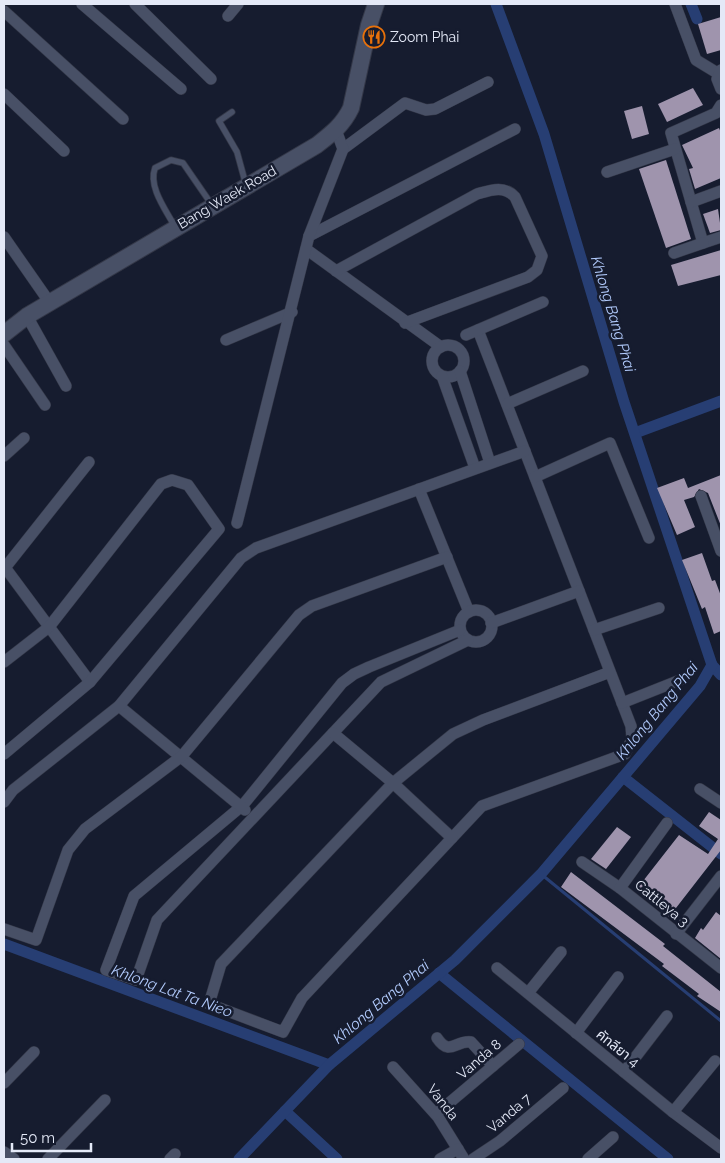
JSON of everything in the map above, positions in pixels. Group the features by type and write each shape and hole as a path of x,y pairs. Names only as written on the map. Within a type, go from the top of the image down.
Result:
{"main road":[{"name":"Bang Waek Road","path":"4,334 27,316 316,145 336,130 345,120 351,108 369,25 376,4"}],"street":[{"path":"82,4 181,89"},
{"path":"135,4 211,78"},
{"path":"228,16 238,4"},
{"path":"675,4 696,60 720,72 718,84 721,89"},
{"path":"4,11 123,119"},
{"path":"238,523 292,312 309,236 343,149 405,103 426,110 435,109 488,82"},
{"path":"4,94 64,152"},
{"path":"703,243 671,133 716,113 721,105"},
{"path":"309,236 515,129"},
{"path":"336,130 343,149"},
{"path":"607,172 675,149"},
{"path":"336,271 477,194 500,189 511,192 542,256 537,270 528,277 405,323"},
{"path":"691,202 721,191"},
{"path":"4,237 50,303"},
{"path":"674,253 721,237"},
{"path":"306,249 440,347"},
{"path":"466,335 543,302"},
{"path":"226,340 292,312"},
{"path":"27,316 66,386"},
{"path":"478,330 631,726 632,739 625,754 482,806 302,998 283,1032 209,1004 221,964 393,783 454,734 483,720 610,672"},
{"path":"442,376 452,377 460,371 464,361 460,351 451,345 440,347 433,354 432,365 442,376 475,468"},
{"path":"4,346 45,405"},
{"path":"460,371 490,463"},
{"path":"507,404 583,371"},
{"path":"4,456 24,438"},
{"path":"535,477 610,443 648,538"},
{"path":"4,802 12,790 119,706 241,558 256,548 525,451"},
{"path":"89,462 4,568 90,682"},
{"path":"4,662 49,627 161,484 172,480 188,485 218,529 90,682 4,754"},
{"path":"419,489 469,612"},
{"path":"700,496 721,552"},
{"path":"4,929 36,940 72,842 85,829 181,757 299,615 312,606 446,558"},
{"path":"491,623 579,591"},
{"path":"594,630 658,608"},
{"path":"460,630 354,674 342,683 241,806 134,896 106,970 136,980 157,920 381,682 468,640 478,642 487,638 490,633 491,623 483,612 469,612 461,620 460,630 468,640"},
{"path":"622,703 680,680"},
{"path":"119,706 254,817"},
{"path":"333,733 393,783 452,838"},
{"path":"700,789 719,798"},
{"path":"620,888 666,823"},
{"name":"Cattleya 3","path":"582,862 620,888 721,968"},
{"path":"676,934 721,876"},
{"path":"528,993 561,952"},
{"name":"คัทลียา 4","path":"497,968 673,1112 721,1148"},
{"path":"576,1032 618,977"},
{"path":"624,1072 667,1016"},
{"path":"436,1038 442,1045 450,1048 471,1042 493,1066"},
{"name":"Vanda 8","path":"436,1114 519,1044"},
{"path":"4,1083 34,1052"},
{"path":"673,1112 715,1061"},
{"name":"Vanda","path":"393,1067 436,1114 461,1154"},
{"name":"Vanda 7","path":"473,1159 500,1141 563,1088"},
{"path":"48,1159 105,1100"},
{"path":"588,1159 613,1137"},
{"path":"4,1152 14,1159"},
{"path":"440,1159 461,1154"}],"lane":[{"path":"232,112 219,121 237,152 246,185"},
{"path":"175,228 153,185 152,176 156,168 172,160 183,163 212,205"}],"building":[{"path":"721,17 721,50 707,54 698,24"},
{"path":"693,88 703,105 667,122 658,104"},
{"path":"642,106 649,134 632,139 624,111"},
{"path":"719,128 721,133 721,178 695,189 689,169 693,168 682,145"},
{"path":"666,160 691,239 666,248 639,169"},
{"path":"718,209 721,230 710,233 703,214"},
{"path":"721,250 721,275 678,286 671,265"},
{"path":"721,475 721,526 708,493 699,489 694,497 684,500 695,527 677,535 657,488 684,478 688,488"},
{"path":"702,553 712,581 715,580 721,596 721,631 714,634 705,607 702,609 682,560"},
{"path":"709,812 721,820 721,850 669,917 655,906 657,904 636,890 679,835 708,854 718,839 699,826"},
{"path":"617,827 631,837 606,869 591,859"},
{"path":"571,872 665,944 663,946 721,992 721,1012 697,996 699,994 662,966 664,964 561,887"},
{"path":"716,912 721,916 721,959 695,938 701,928 703,930"}],"waterway":[{"name":"Khlong Bang Phai","path":"239,1159 329,1065 455,960 541,874 700,686 712,665 624,402 544,134 496,4"},
{"path":"691,4 697,19"},
{"path":"635,433 721,401"},
{"path":"712,665 721,675"},
{"path":"623,777 721,854"},
{"path":"541,874 721,1021"},
{"name":"Khlong Lat Ta Nieo","path":"4,944 329,1065"},
{"path":"439,973 668,1159"},
{"path":"285,1111 337,1159"}],"place":[{"name":"Zoom Phai","path":"374,37"}]}
